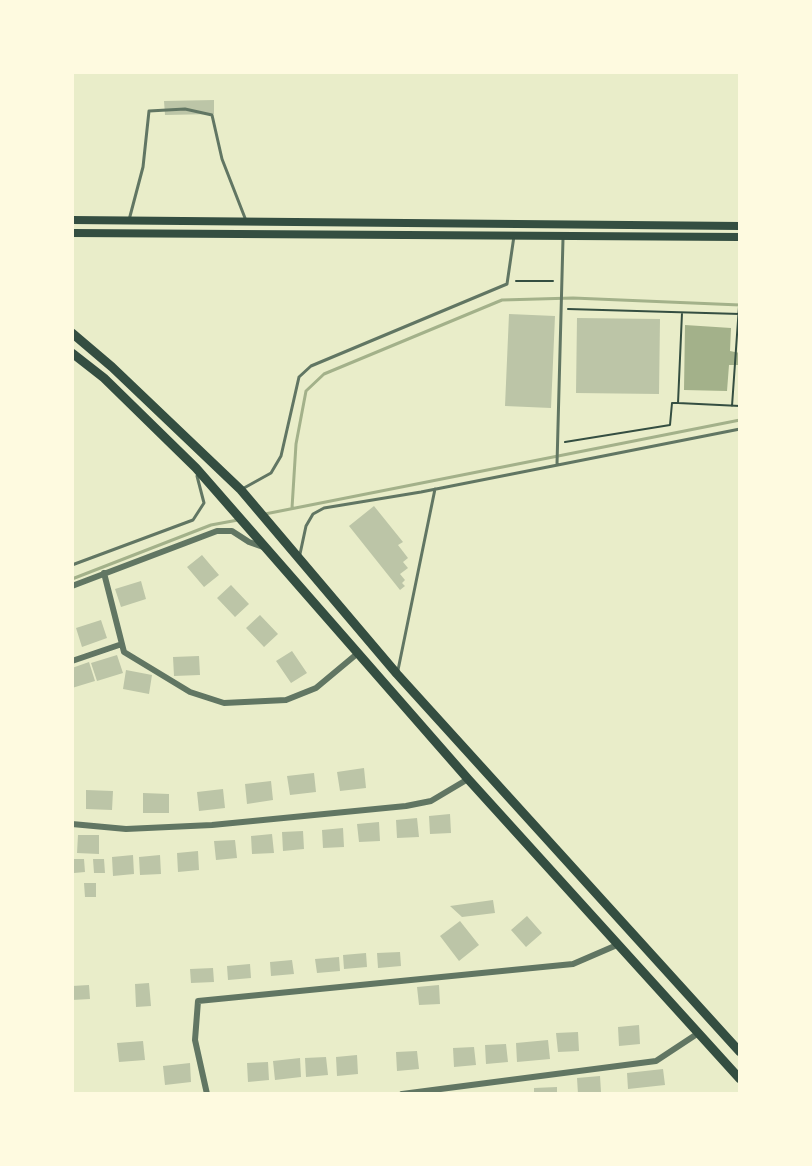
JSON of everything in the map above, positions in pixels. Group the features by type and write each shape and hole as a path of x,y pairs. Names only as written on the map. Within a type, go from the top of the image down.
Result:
{"highway":[{"path":"72,333 241,490 397,674 740,1052"},
{"path":"72,353 104,378 196,468 468,779 740,1079"}],"main road":[{"path":"72,220 740,226"},
{"path":"74,234 740,237"}],"street":[{"path":"72,586 217,531 232,531 249,542 267,548"},
{"path":"104,573 124,652 190,692 224,703 286,700 316,688 358,653"},
{"path":"72,661 122,644"},
{"path":"72,824 126,829 197,826 406,806 431,801 468,779"},
{"path":"207,1094 195,1040 198,1001 573,964 617,945"},
{"path":"402,1094 656,1061 697,1034"}],"lane":[{"path":"129,220 143,167 149,111 185,109 212,115 222,159 246,222"},
{"path":"241,490 271,473 281,456 299,377 311,366 507,284 514,235"},
{"path":"557,464 563,236"},
{"path":"299,557 306,526 313,514 324,508 740,429"},
{"path":"72,565 193,520 204,503 196,468"},
{"path":"397,674 435,489"}],"path":[{"path":"507,281 563,281"},
{"path":"732,406 740,292"},
{"path":"563,308 739,314"},
{"path":"678,403 682,312"},
{"path":"558,443 670,425 672,403 740,406"}],"shaded area":[{"path":"685,325 731,328 730,351 740,353 740,365 729,365 727,391 684,390"}],"building":[{"path":"214,100 214,114 165,115 164,101"},
{"path":"509,314 555,316 551,408 505,406"},
{"path":"577,318 660,319 659,394 576,393"},
{"path":"374,506 403,542 398,545 408,558 403,562 408,568 400,574 405,586 400,590 349,526"},
{"path":"202,555 219,575 204,587 187,567"},
{"path":"141,581 146,599 121,607 115,589"},
{"path":"231,585 249,604 235,617 217,598"},
{"path":"260,615 278,634 264,647 246,628"},
{"path":"101,620 107,638 82,647 76,628"},
{"path":"292,651 307,673 291,683 276,661"},
{"path":"117,655 123,673 97,681 91,663"},
{"path":"199,656 200,675 174,676 173,657"},
{"path":"89,662 95,681 72,688 72,668"},
{"path":"126,670 152,675 149,694 123,689"},
{"path":"364,768 366,788 340,791 337,772"},
{"path":"314,773 316,792 290,795 287,776"},
{"path":"271,781 273,800 247,804 245,784"},
{"path":"223,789 225,808 199,811 197,792"},
{"path":"86,790 113,791 112,810 86,809"},
{"path":"143,793 169,794 169,813 143,813"},
{"path":"450,814 451,833 430,834 429,816"},
{"path":"417,818 419,837 397,838 396,820"},
{"path":"379,822 380,841 359,842 357,824"},
{"path":"343,828 344,847 323,848 322,830"},
{"path":"303,831 304,849 283,851 282,832"},
{"path":"272,834 274,853 252,854 251,836"},
{"path":"78,835 99,835 99,854 77,853"},
{"path":"235,840 237,858 216,860 214,841"},
{"path":"198,851 199,870 178,872 177,853"},
{"path":"133,855 134,874 113,876 112,857"},
{"path":"160,855 161,874 140,875 139,857"},
{"path":"73,859 84,859 85,872 74,873"},
{"path":"93,859 104,859 105,873 94,873"},
{"path":"84,883 96,883 96,897 85,897"},
{"path":"493,900 495,913 462,917 450,906"},
{"path":"527,916 542,933 526,947 511,930"},
{"path":"460,921 479,945 459,961 440,936"},
{"path":"400,952 401,966 378,968 377,953"},
{"path":"366,953 367,967 344,969 343,955"},
{"path":"339,957 340,971 317,973 315,959"},
{"path":"292,960 294,974 271,976 270,962"},
{"path":"250,964 251,978 228,980 227,966"},
{"path":"213,968 214,982 191,983 190,969"},
{"path":"149,983 151,1006 136,1007 135,984"},
{"path":"89,985 90,999 72,1000 72,986"},
{"path":"439,985 440,1004 419,1005 417,987"},
{"path":"639,1025 640,1044 619,1046 618,1027"},
{"path":"578,1032 579,1051 558,1052 556,1033"},
{"path":"548,1040 550,1059 517,1062 516,1043"},
{"path":"143,1041 145,1060 119,1062 117,1043"},
{"path":"506,1044 508,1062 486,1064 485,1045"},
{"path":"474,1047 476,1065 454,1067 453,1048"},
{"path":"417,1051 419,1069 397,1071 396,1052"},
{"path":"357,1055 358,1074 337,1076 336,1057"},
{"path":"326,1057 328,1075 306,1077 305,1058"},
{"path":"300,1058 301,1077 275,1080 273,1061"},
{"path":"268,1062 269,1080 248,1082 247,1063"},
{"path":"190,1063 191,1082 165,1085 163,1066"},
{"path":"663,1069 665,1085 628,1089 627,1073"},
{"path":"600,1076 601,1092 578,1094 577,1078"},
{"path":"557,1087 557,1094 534,1094 534,1088"}],"waterway":[{"path":"292,508 296,444 306,391 324,374 502,300 573,298 740,305"},
{"path":"265,514 740,420"},
{"path":"72,579 211,525 238,520"}]}
